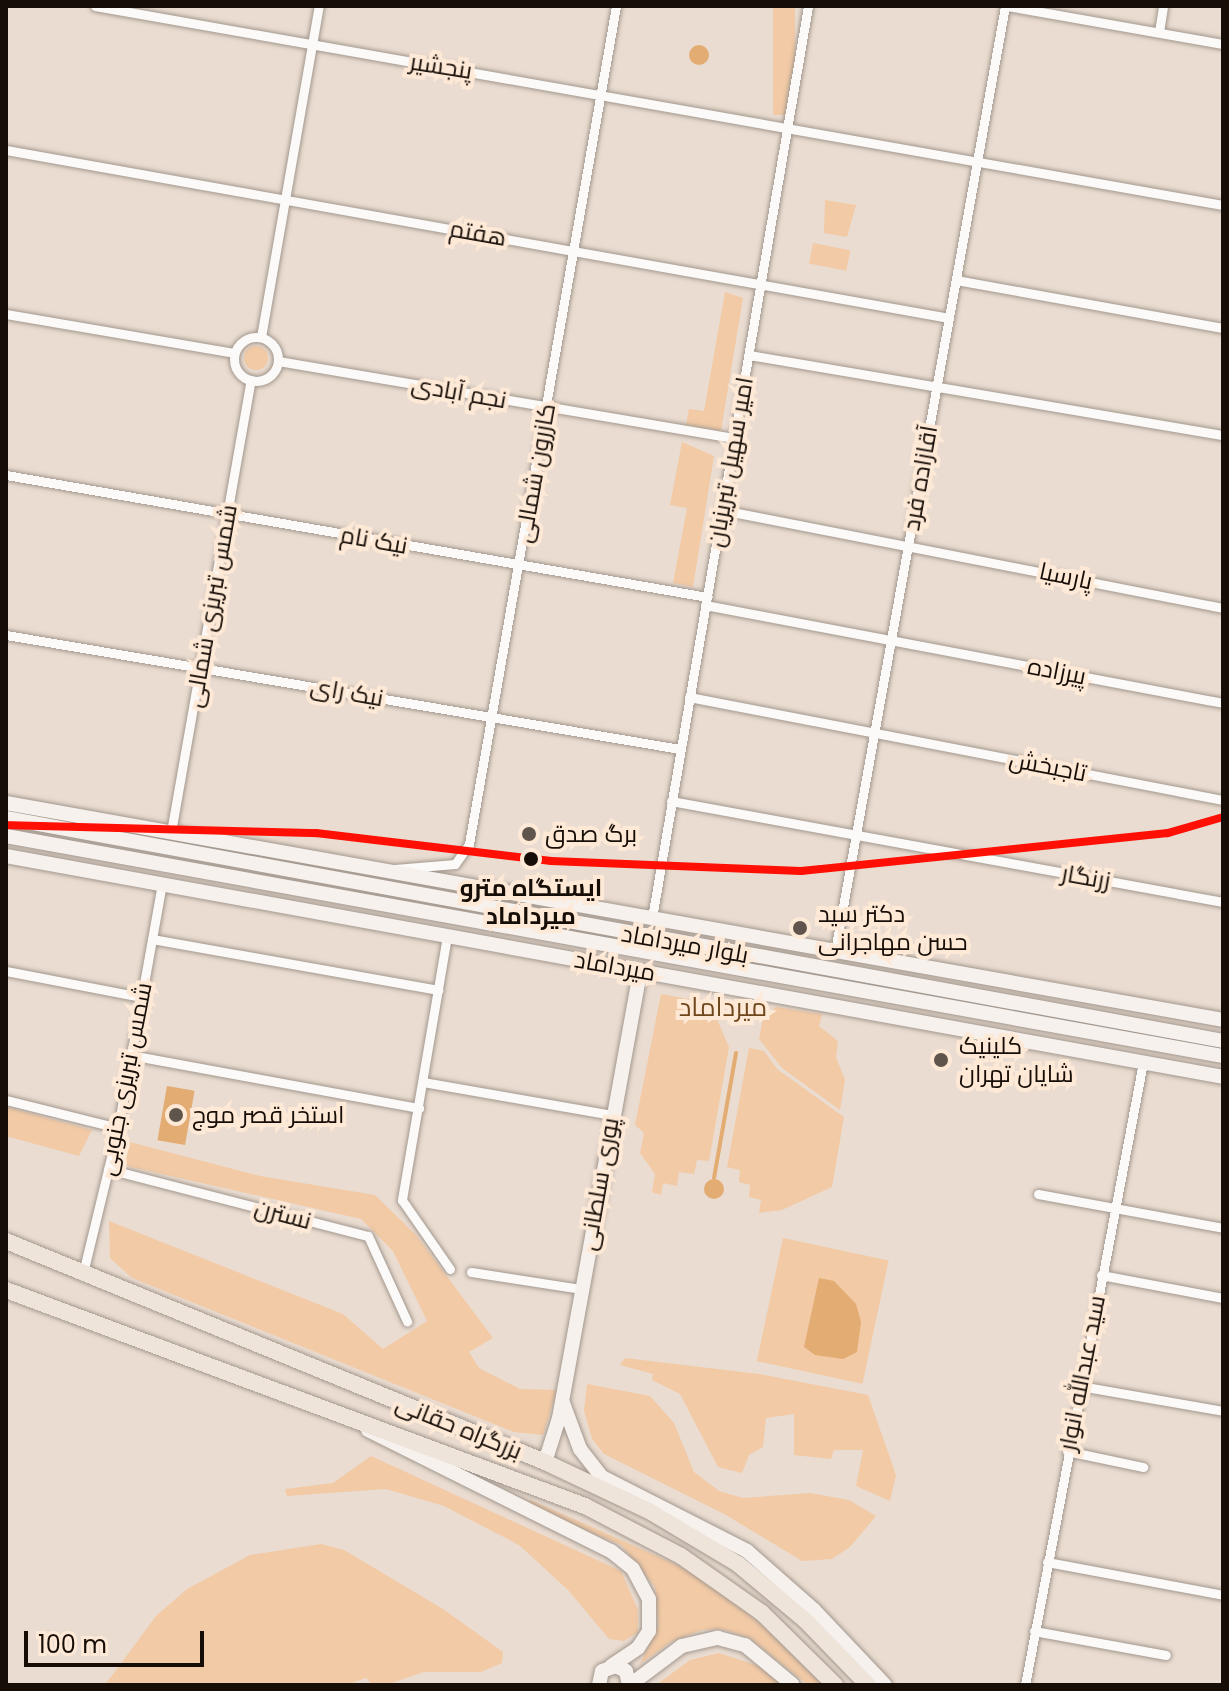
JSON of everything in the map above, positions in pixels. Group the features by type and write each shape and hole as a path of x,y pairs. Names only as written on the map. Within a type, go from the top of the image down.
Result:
{"highway":[{"name":"بزرگراه حقانی","path":"6,1241 545,1462 649,1511 738,1564 805,1620 868,1685"},
{"name":"بزرگراه حقانی","path":"6,1290 585,1506 681,1556 762,1613 835,1685"}],"main road":[{"path":"6,803 1223,1020"},
{"name":"بلوار میرداماد","path":"6,818 1223,1041"},
{"name":"بلوار میرداماد","path":"6,836 1223,1056"},
{"path":"212,855 268,850"},
{"name":"میرداماد","path":"6,856 1223,1077"},
{"path":"932,968 962,994"},
{"name":"پوری سلطانی","path":"545,1462 562,1398 640,971"},
{"path":"562,1398 580,1449 602,1477 747,1551 814,1610 885,1685"},
{"path":"333,1410 403,1451 611,1551 633,1569 649,1599 649,1631 638,1648 602,1671 599,1685"},
{"path":"611,1666 626,1671 629,1685 682,1646 718,1638 745,1645 793,1685"}],"street":[{"name":"پنجشیر","path":"95,6 601,92 977,163 1223,205"},
{"path":"261,337 319,6"},
{"name":"کازرون شمالی","path":"384,870 462,859 493,717 616,6"},
{"name":"امیر سهیل تبریزیان","path":"652,918 808,6"},
{"path":"1006,6 1223,44"},
{"name":"آقازاده فرد","path":"835,951 1006,6"},
{"path":"1159,32 1163,6"},
{"name":"هفتم","path":"6,150 949,318"},
{"path":"956,280 1223,328"},
{"path":"6,314 234,353"},
{"path":"261,337 272,343 278,361 272,374 251,380 235,367 234,353 242,342 261,337"},
{"path":"749,355 1223,435"},
{"name":"نجم آبادی","path":"278,361 734,438"},
{"name":"شمس تبریزی شمالی","path":"171,832 251,380"},
{"name":"نیک نام","path":"6,475 706,601"},
{"name":"پارسیا","path":"722,510 1223,608"},
{"name":"پیرزاده","path":"706,601 1223,703"},
{"name":"نیک رای","path":"6,635 680,749"},
{"name":"تاجبخش","path":"689,697 1223,800"},
{"name":"زرنگار","path":"671,801 1223,902"},
{"name":"شمس تبریزی جنوبی","path":"83,1273 118,1128 162,884"},
{"path":"447,936 402,1200 450,1269"},
{"path":"152,939 438,990"},
{"path":"6,971 141,997"},
{"path":"130,1055 419,1108"},
{"name":"سید عبدالله انوار","path":"1025,1685 1143,1062"},
{"path":"423,1082 612,1115"},
{"path":"6,1100 118,1128"},
{"name":"نسترن","path":"108,1169 368,1236 407,1321"},
{"path":"1038,1194 1223,1228"},
{"path":"471,1272 581,1289"},
{"path":"1101,1275 1223,1298"},
{"path":"1080,1386 1223,1411"},
{"path":"1067,1451 1143,1467"},
{"path":"1047,1562 1223,1595"},
{"path":"1034,1631 1166,1655"}],"shaded area":[{"path":"773,6 795,6 795,115 773,115"},
{"path":"699,45 706,48 709,55 706,62 699,65 692,62 689,55 692,48"},
{"path":"825,200 856,205 847,237 824,233"},
{"path":"813,243 850,250 846,271 809,264"},
{"path":"725,292 743,298 721,431 686,425 689,409 704,411"},
{"path":"256,346 265,349 268,358 265,367 256,370 247,367 244,358 247,349"},
{"path":"682,442 714,456 693,587 673,583 687,508 670,505"},
{"path":"661,994 710,1003 729,1047 709,1161 697,1160 694,1174 679,1172 677,1186 663,1183 661,1195 652,1192 655,1174 640,1153 644,1133 635,1125"},
{"path":"776,1007 822,1014 819,1026 838,1041 836,1057 845,1080 840,1110 782,1068 759,1039 763,1018"},
{"path":"749,1048 764,1051 777,1069 844,1117 832,1187 782,1210 759,1213 761,1200 749,1197 750,1185 739,1182 740,1170 727,1167"},
{"name":"استخر قصر موج","path":"167,1086 195,1091 185,1145 157,1140"},
{"path":"6,1107 92,1130 79,1156 6,1136"},
{"path":"126,1141 260,1176 375,1195 416,1235 493,1338 469,1352 479,1368 520,1389 557,1390 543,1435 514,1432 132,1278 110,1258 109,1221 343,1314 383,1349 427,1321 393,1251 361,1219 122,1165"},
{"path":"710,1179 718,1179 724,1189 718,1199 710,1199 704,1193 704,1185"},
{"path":"783,1238 889,1260 862,1384 757,1361"},
{"path":"819,1278 834,1281 856,1304 861,1322 857,1352 843,1359 815,1355 804,1347"},
{"path":"625,1358 759,1374 868,1395 896,1475 890,1501 856,1486 863,1450 834,1450 831,1459 794,1455 794,1414 766,1418 763,1447 749,1455 742,1473 718,1467 680,1394 652,1380 653,1374 620,1365"},
{"path":"587,1384 650,1396 674,1423 694,1472 719,1491 743,1498 810,1493 849,1500 876,1516 850,1547 832,1559 802,1561 726,1515 604,1454 592,1439 584,1411"},
{"path":"371,1456 621,1571 638,1610 638,1632 624,1641 609,1639 568,1590 519,1545 444,1506 386,1489 287,1496 285,1489 333,1483"},
{"path":"531,1500 693,1572 774,1634 824,1685 808,1685 750,1638 721,1629 702,1630 671,1642 640,1664 658,1626 655,1587 621,1545 525,1505"},
{"path":"321,1544 344,1550 443,1609 503,1652 502,1663 481,1672 424,1672 386,1685 373,1685 366,1678 346,1685 105,1685 156,1616 187,1589 250,1555"},
{"path":"719,1653 762,1667 782,1685 656,1685 690,1660"}],"waterway":[{"path":"714,1178 736,1053"}],"transit line":[{"path":"6,825 316,833 551,861 801,871 1168,833 1223,817"}],"place":[{"name":"برگ صدق","path":"529,834"},
{"name":"ایستگاه مترو میرداماد","path":"531,859"},
{"name":"دکتر سید حسن مهاجرانی","path":"800,928"},
{"name":"کلینیک شایان تهران","path":"941,1060"},
{"name":"استخر قصر موج","path":"176,1115"}],"district":[{"name":"میرداماد","path":"723,1008"}]}
